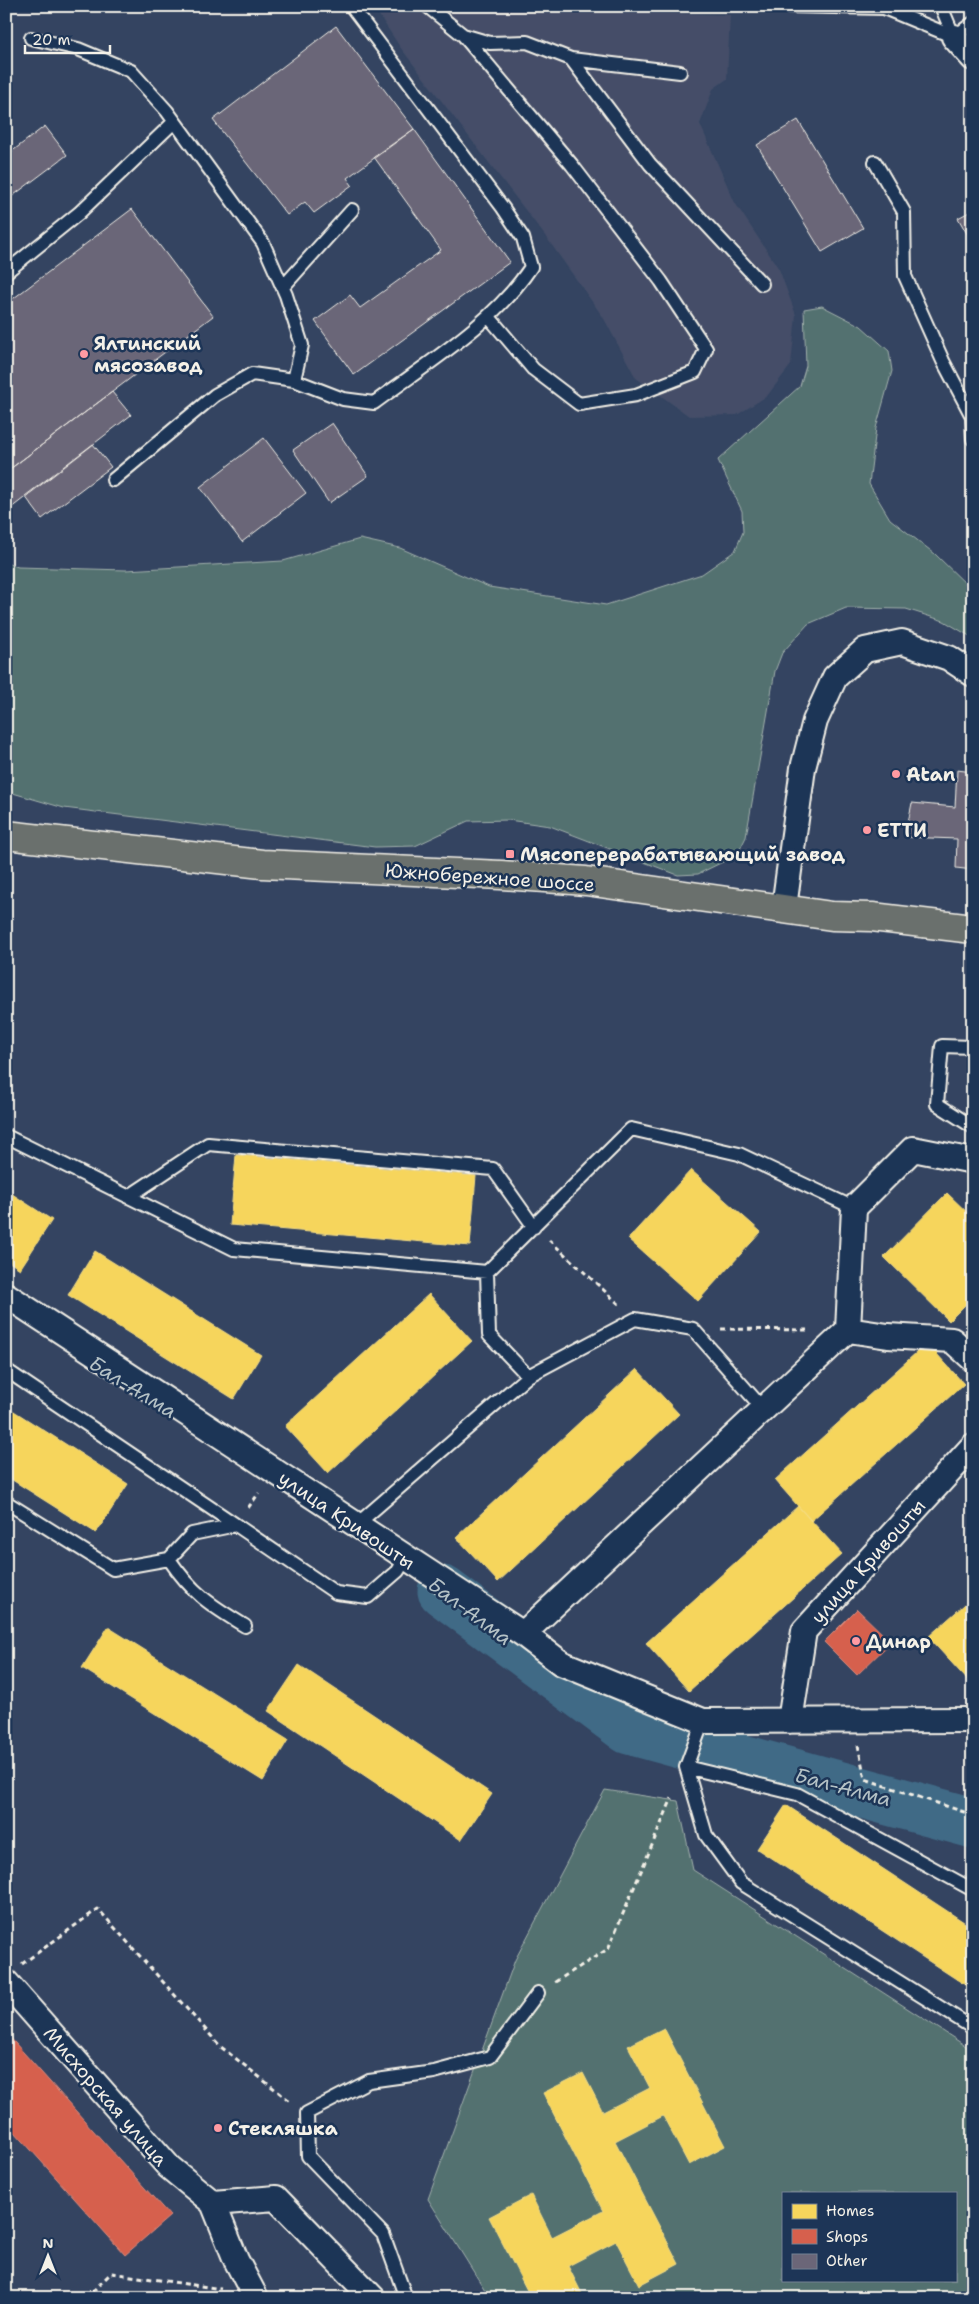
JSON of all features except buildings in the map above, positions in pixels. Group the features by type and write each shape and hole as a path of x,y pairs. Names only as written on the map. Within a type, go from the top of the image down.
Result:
{"highway":[{"name":"Южнобережное шоссе","path":"9,834 262,864 501,875 586,881 785,900 838,912 882,908 973,916"},
{"name":"Южнобережное шоссе","path":"672,890 973,929"}],"street":[{"path":"954,37 973,58"},
{"path":"785,900 805,758 815,720 836,676 864,650 902,642 948,658 973,674"},
{"path":"523,1634 848,1330 854,1208 913,1149 973,1161"},
{"name":"улица Кривошты","path":"6,1295 356,1526 402,1565 523,1634 561,1663 703,1722 973,1720"},
{"path":"848,1330 888,1336 952,1340 973,1360"},
{"name":"улица Кривошты","path":"790,1721 804,1631 973,1446"},
{"name":"Мисхорская улица","path":"10,1976 169,2167 213,2203"},
{"path":"254,2295 236,2260 213,2203 276,2198 373,2298"}],"lane":[{"path":"113,480 215,395 252,374 294,380 343,399 374,403 489,316 515,291 532,267 523,238 503,208 351,6"},
{"path":"427,6 463,35 578,173 661,280 706,349 695,372 636,395 579,404 534,368 489,316"},
{"path":"785,6 884,8 954,37"},
{"path":"942,6 954,37"},
{"path":"954,37 973,23"},
{"path":"463,35 490,43 527,42 571,59 680,72"},
{"path":"32,38 78,49 131,72 174,122 263,243 283,287 302,345 294,380"},
{"path":"571,59 650,164 762,284"},
{"path":"6,272 78,213 174,122"},
{"path":"875,162 904,212 905,276 943,362 972,418 973,439"},
{"path":"283,287 352,210"},
{"path":"973,1047 942,1046 937,1104 973,1127"},
{"path":"6,1136 234,1250 487,1272 631,1129 739,1154 854,1208"},
{"path":"128,1197 208,1144 493,1168 534,1227"},
{"path":"487,1272 490,1335 528,1376"},
{"path":"356,1526 528,1376 635,1319 693,1329 764,1410"},
{"path":"6,1370 336,1593 368,1597 402,1565"},
{"path":"6,1502 113,1569 169,1559 192,1534 236,1525"},
{"path":"169,1559 185,1582 206,1602 245,1626"},
{"path":"703,1722 686,1767 706,1835 741,1883 973,2028"},
{"path":"686,1767 796,1794 973,1890"},
{"path":"406,2298 382,2234 308,2156 307,2113 369,2081 434,2072 490,2057 538,1993"}],"path":[{"path":"534,1227 635,1319"},
{"path":"693,1329 848,1330"},
{"path":"236,1525 274,1472"},
{"path":"852,1720 864,1779 973,1815"},
{"path":"538,1993 608,1949 686,1767"},
{"path":"10,1976 98,1909 221,2047 307,2113"},
{"path":"86,2298 111,2273 254,2295"},
{"path":"963,2298 973,2289"}],"shaded area":[{"path":"373,6 603,6 677,13 730,15 727,79 713,89 700,124 735,203 779,269 796,315 791,365 767,396 737,415 689,416 636,378 603,317 546,237 400,47"}],"green space":[{"path":"822,306 861,326 889,351 892,371 876,428 869,484 890,519 935,554 973,591 973,638 944,621 906,609 846,608 808,624 782,653 775,671 746,837 737,855 698,874 678,875 550,826 508,820 468,821 415,846 375,847 64,808 6,791 6,563 18,567 126,570 283,561 360,539 400,548 489,587 606,605 702,574 735,551 743,532 742,511 718,460 800,386 806,366 804,309"},
{"path":"605,1790 678,1801 693,1870 972,2050 973,2298 490,2298 428,2199 515,1960"}],"waterway":[{"name":"Бал-Алма","path":"443,1591 629,1729 973,1823"}],"place":[{"name":"Ялтинский мясозавод","path":"84,354"},
{"name":"Atan","path":"896,774"},
{"name":"ЕТТИ","path":"867,830"},
{"name":"Мясоперерабатывающий завод","path":"510,854"},
{"name":"Динар","path":"856,1641"},
{"name":"Стекляшка","path":"218,2128"}]}
